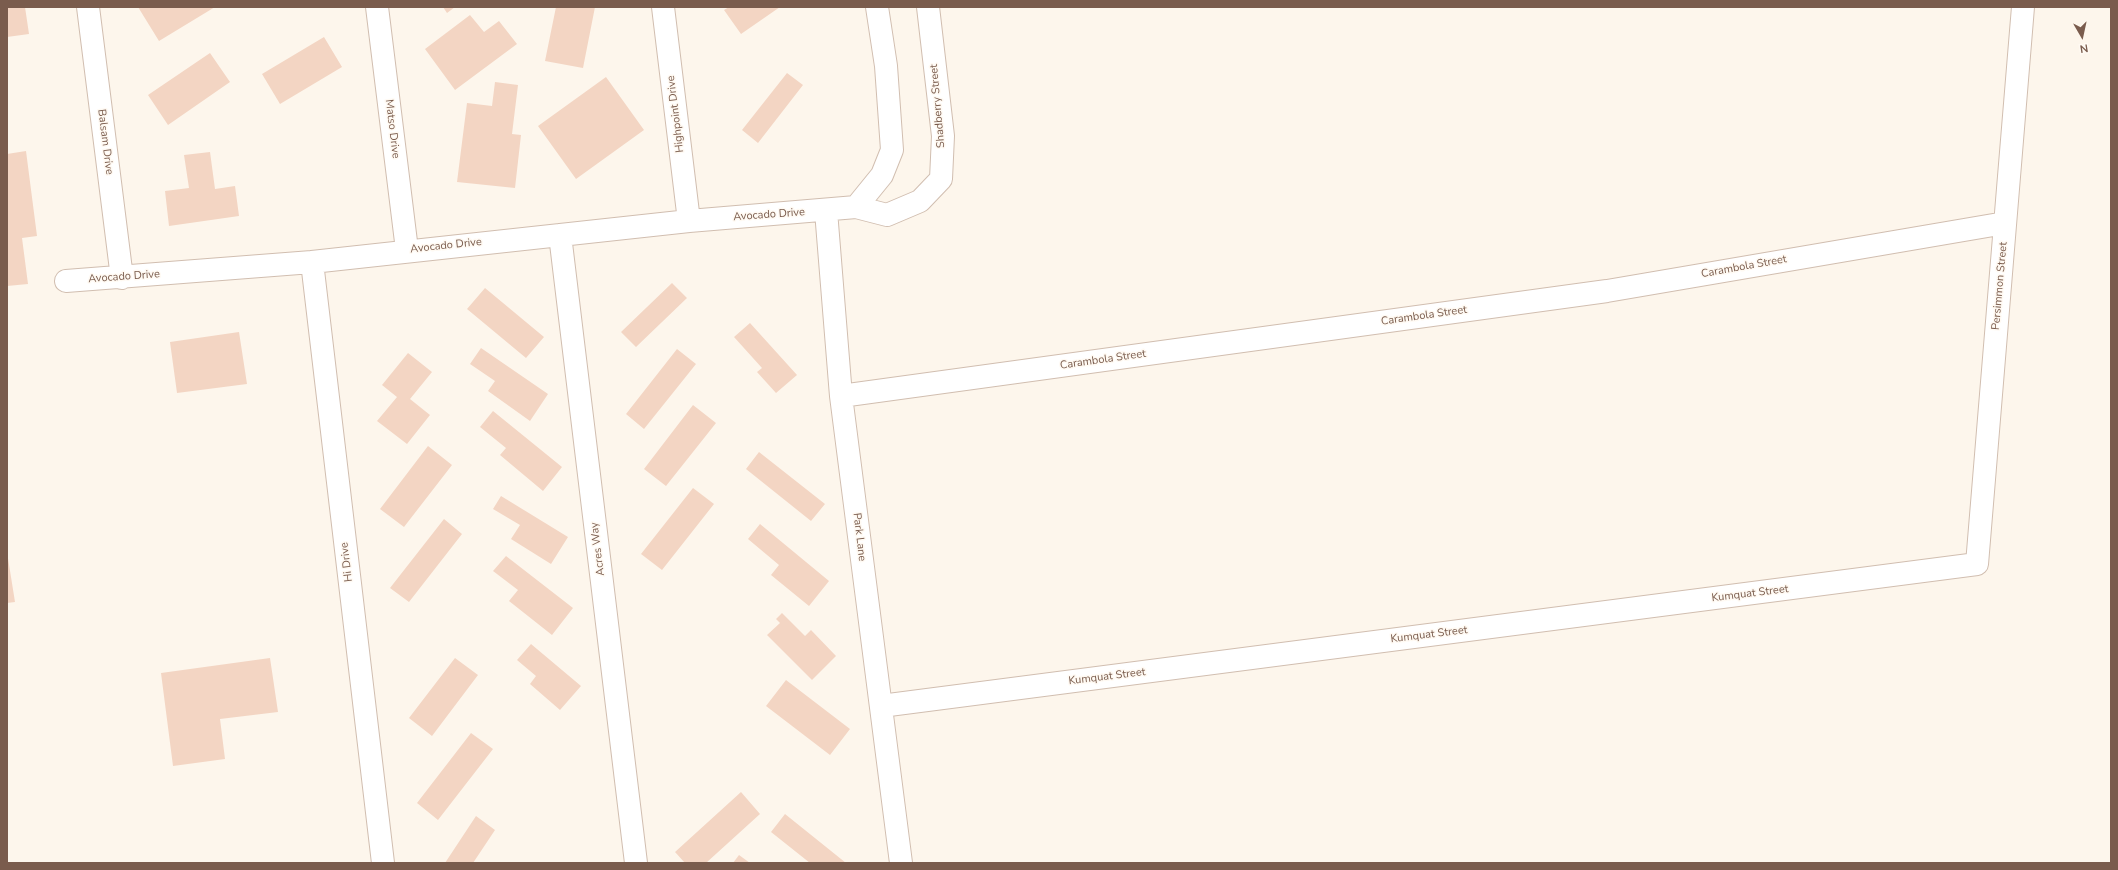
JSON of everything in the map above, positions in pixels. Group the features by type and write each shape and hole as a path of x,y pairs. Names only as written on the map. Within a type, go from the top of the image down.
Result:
{"street":[{"name":"Balsam Drive","path":"88,7 122,278"},
{"name":"Matso Drive","path":"377,7 407,250"},
{"name":"Highpoint Drive","path":"663,7 689,221"},
{"path":"856,207 882,175 892,150 886,66 877,7"},
{"name":"Shadberry Street","path":"826,211 856,207 887,215 920,201 941,179 943,136 928,7"},
{"name":"Persimmon Street","path":"1976,564 2023,7"},
{"name":"Avocado Drive","path":"66,281 122,278 312,262 407,250 689,221 826,211"},
{"name":"Park Lane","path":"826,211 841,396 901,863"},
{"name":"Carambola Street","path":"841,396 1607,291 2005,223"},
{"name":"Acres Way","path":"560,235 636,863"},
{"name":"Hi Drive","path":"312,262 383,863"},
{"name":"Kumquat Street","path":"881,706 1976,564"}],"building":[{"path":"7,7 25,7 29,34 7,37"},
{"path":"138,7 215,7 159,41"},
{"path":"443,7 455,7 447,13"},
{"path":"556,7 595,7 583,68 545,61"},
{"path":"729,7 780,7 741,34 724,10"},
{"path":"470,15 484,32 499,21 517,44 455,90 425,49"},
{"path":"324,37 342,67 280,104 262,74"},
{"path":"210,53 230,82 168,125 148,95"},
{"path":"787,73 803,85 758,143 742,130"},
{"path":"606,77 644,130 576,179 538,126"},
{"path":"495,82 518,85 512,134 521,135 515,188 457,182 467,103 492,106"},
{"path":"26,151 37,236 22,238 28,284 7,286 7,154"},
{"path":"210,152 215,189 235,186 239,216 169,226 165,191 189,188 184,155"},
{"path":"672,283 687,298 636,347 621,332"},
{"path":"485,288 544,337 526,358 467,309"},
{"path":"750,323 797,375 776,393 757,372 762,368 734,337"},
{"path":"239,332 247,384 177,393 170,342"},
{"path":"481,348 548,394 530,421 488,391 495,381 470,364"},
{"path":"677,349 696,364 644,429 626,414"},
{"path":"408,353 432,372 410,399 430,415 407,444 377,421 397,397 382,385"},
{"path":"693,405 716,423 666,486 644,469"},
{"path":"493,411 562,467 543,491 500,455 506,448 480,427"},
{"path":"428,446 452,465 404,527 380,509"},
{"path":"759,452 825,504 811,521 746,469"},
{"path":"693,488 714,504 662,570 641,554"},
{"path":"501,496 568,537 551,564 511,539 520,525 493,509"},
{"path":"444,519 462,534 409,602 390,588"},
{"path":"760,524 829,581 809,606 771,575 779,565 748,539"},
{"path":"7,552 15,602 7,603"},
{"path":"506,556 573,608 552,635 509,601 518,590 493,571"},
{"path":"782,613 805,636 811,630 836,656 812,680 767,635 780,623 776,619"},
{"path":"531,644 581,686 560,710 530,684 536,676 517,660"},
{"path":"270,658 278,712 220,719 225,759 173,766 161,673"},
{"path":"455,658 478,675 432,736 409,718"},
{"path":"786,680 850,729 830,755 766,706"},
{"path":"471,733 493,749 438,820 417,803"},
{"path":"741,792 760,814 706,863 685,863 675,852"},
{"path":"785,814 846,863 810,863 771,832"},
{"path":"476,816 495,830 473,863 445,863"},
{"path":"739,855 750,863 733,863"}]}
